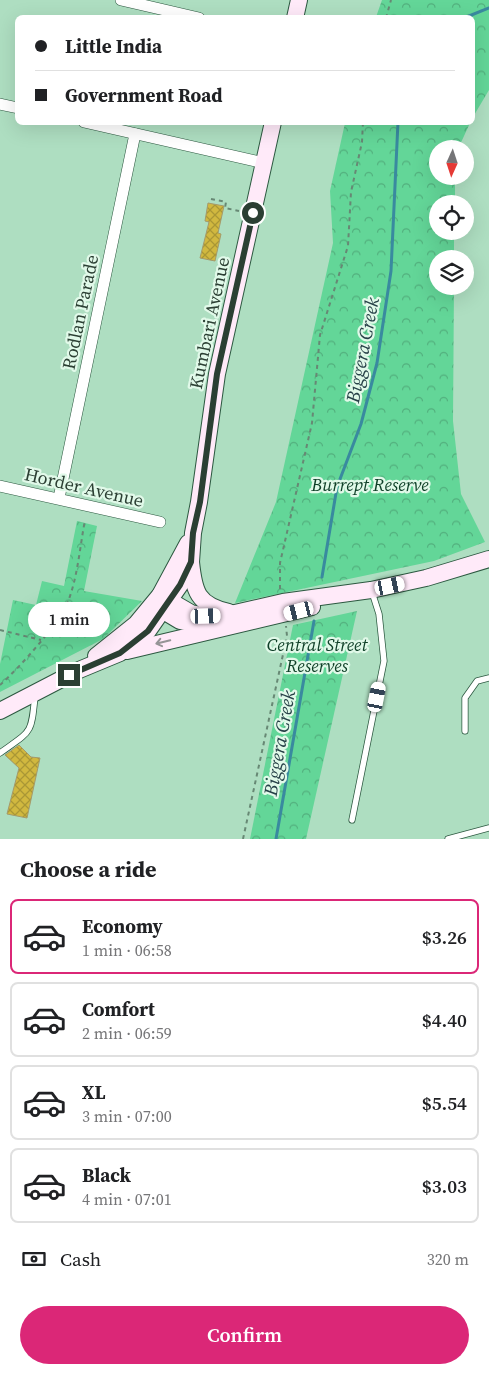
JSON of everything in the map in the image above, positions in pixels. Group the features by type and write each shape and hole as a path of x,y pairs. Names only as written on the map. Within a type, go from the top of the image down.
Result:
{"main road":[{"path":"296,15 299,0"},
{"name":"Kumbari Avenue","path":"161,603 191,562 193,533 200,502 217,374 272,125"},
{"name":"Kumbari Avenue","path":"161,603 193,533"},
{"path":"161,603 180,621 198,626 284,608 335,602 371,590 426,578 489,559"},
{"path":"191,562 194,584 200,598 212,608 242,617"},
{"path":"120,653 148,631 161,603"},
{"path":"79,670 161,603"},
{"path":"0,711 79,670 120,653 242,617"}],"street":[{"path":"122,0 186,15"},
{"path":"0,104 15,107"},
{"path":"97,125 264,163"},
{"name":"Rodlan Parade","path":"59,498 135,134"},
{"name":"Horder Avenue","path":"0,486 160,522"}],"lane":[{"path":"352,820 384,661 379,614 371,590"},
{"path":"465,731 465,698 477,681 489,678"},
{"path":"0,753 28,733 32,722 35,692"},
{"path":"448,839 489,828"}],"path":[{"path":"387,15 391,0"},
{"path":"243,839 287,636 279,582 280,563 312,423 320,335 348,246 351,192 362,142 363,125"},
{"path":"211,198 226,202 225,208 239,211"},
{"path":"0,685 41,640 68,600 85,520"},
{"path":"0,630 41,640"}],"green space":[{"path":"382,0 489,0 489,90 475,114 475,15 377,15"},
{"name":"Burrept Reserve","path":"345,125 469,125 462,140 429,140 429,185 455,185 455,195 429,195 429,240 454,240 454,250 429,250 429,295 454,295 453,421 461,494 485,542 434,561 235,603 276,502 333,243 330,191"},
{"path":"77,521 97,526 84,591 142,601 103,639 0,692 0,664 13,600 36,605 42,581 64,586"},
{"name":"Central Street Reserves","path":"357,611 306,839 250,839 293,625"}],"building":[{"path":"208,203 224,206 218,233 221,234 215,261 200,258 209,222 205,221"},
{"path":"19,745 31,757 40,758 27,818 7,814 19,768 5,755"}],"waterway":[{"name":"Biggera Creek","path":"472,15 489,8"},
{"name":"Biggera Creek","path":"322,577 337,487 361,424 377,363 391,271 398,125"},
{"name":"Biggera Creek","path":"276,839 314,621"}],"route":[{"path":"69,675 120,653 148,631 180,585 191,562 193,533 200,502 217,374 253,213"}]}
